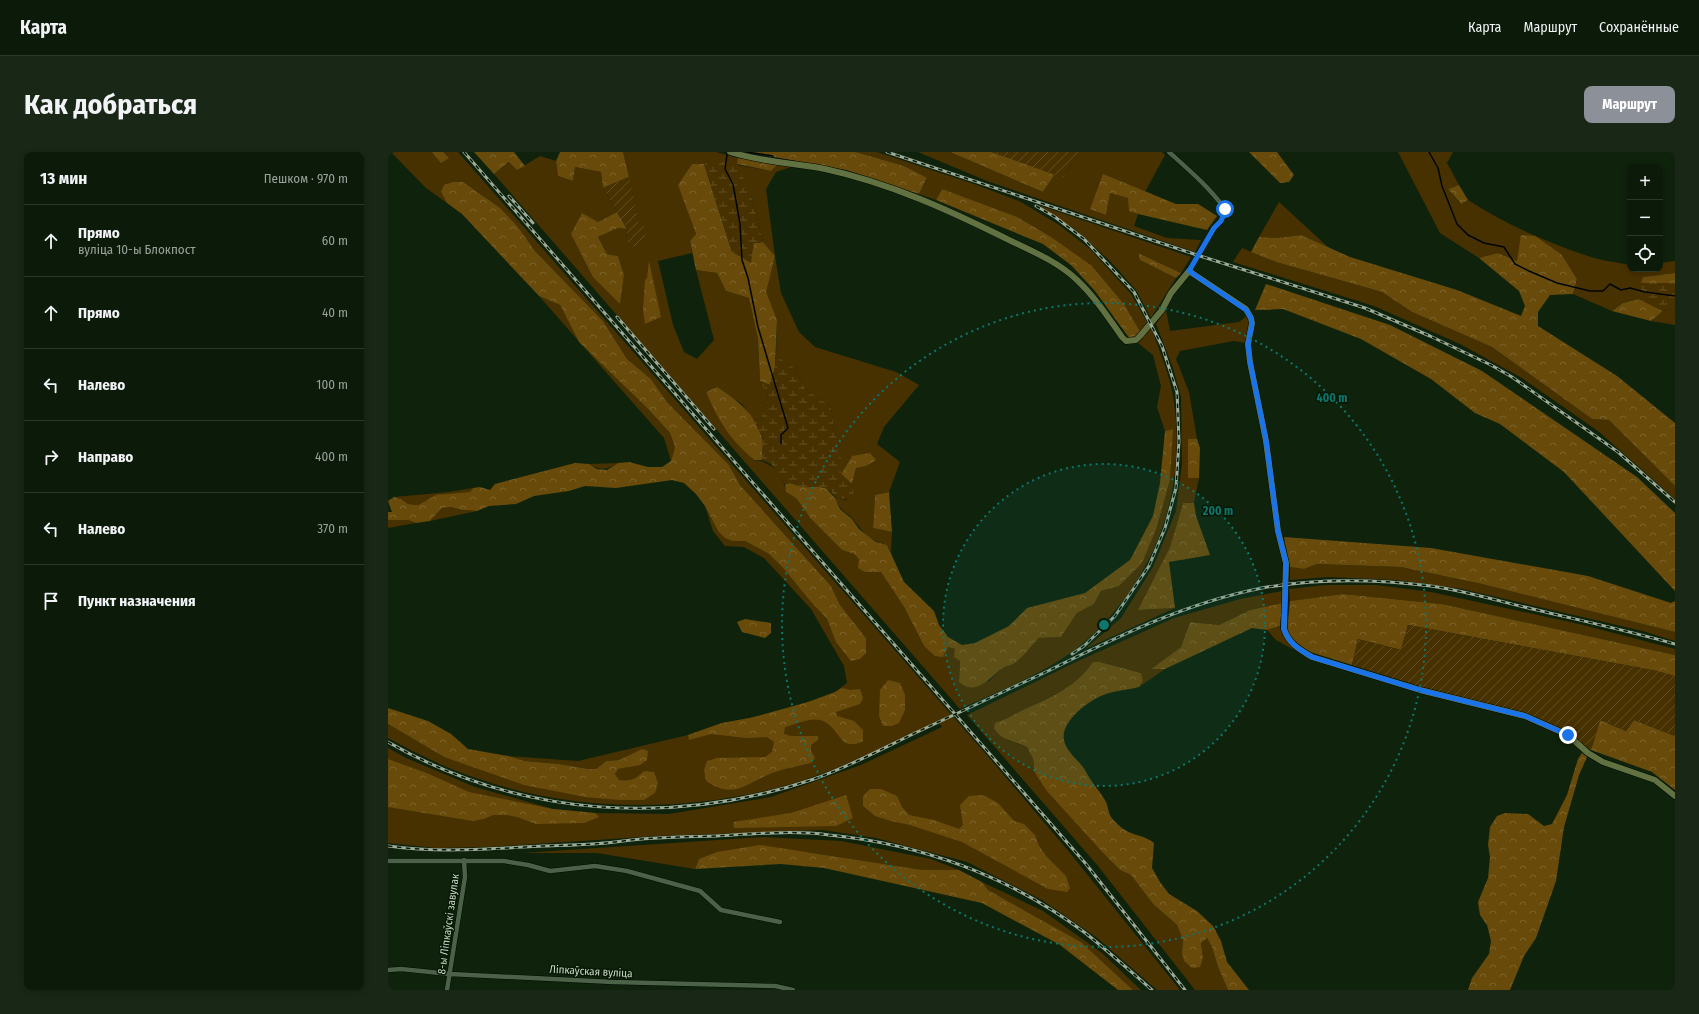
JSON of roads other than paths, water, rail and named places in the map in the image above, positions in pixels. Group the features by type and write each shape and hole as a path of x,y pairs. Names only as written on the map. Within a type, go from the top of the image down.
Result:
{"street":[{"path":"730,152 825,169 852,176 919,199 995,233 1051,262 1077,280 1091,295 1126,341 1136,340 1162,310 1171,293 1189,271 1202,246 1214,228 1221,221 1224,214 1225,209 1214,195 1197,177 1169,152"},
{"path":"1189,271 1246,310 1251,318 1252,324 1248,344 1250,362 1266,440 1278,531 1286,563 1284,629 1287,637 1296,648 1312,657 1420,690 1525,716 1568,735 1588,753 1603,762 1655,780 1675,796"},
{"path":"388,861 417,862 464,860 504,862 528,865 550,871 595,866 627,871 700,891 720,910 780,922"},
{"name":"8-ы Ліпкаўскі завулак","path":"447,990 465,877 464,860"},
{"name":"Ліпкаўская вуліца","path":"388,970 401,969 450,974 613,982 775,986 793,990"}],"waterway":[{"path":"747,152 773,156"},
{"path":"1429,152 1438,168 1442,186 1457,224 1468,235 1484,243 1504,247 1515,264 1557,283 1590,291 1603,291 1610,284 1621,290 1630,288 1645,292 1675,296"},
{"path":"727,155 725,169 733,184 740,224 742,260 748,278 758,327 788,428 781,435 781,444"}],"railway":[{"path":"464,152 1086,864 1185,990"},
{"path":"887,152 1197,255 1365,308 1430,336 1491,365 1512,377 1618,452 1675,502"},
{"path":"509,196 533,223"},
{"path":"1036,206 1055,217 1084,239 1134,292 1162,346 1177,392 1179,441 1176,488 1165,528 1149,566 1115,616 1084,646 1072,654"},
{"path":"617,317 714,429"},
{"path":"388,742 438,767 490,786 543,799 596,807 651,808 706,804 760,794 827,774 1152,622 1234,594 1304,582 1368,581 1444,588 1606,626 1675,644"},
{"path":"388,846 445,850 484,849 593,844 657,838 758,833 815,834 863,839 897,846 963,866 995,879 1025,894 1084,932 1152,990"}]}
